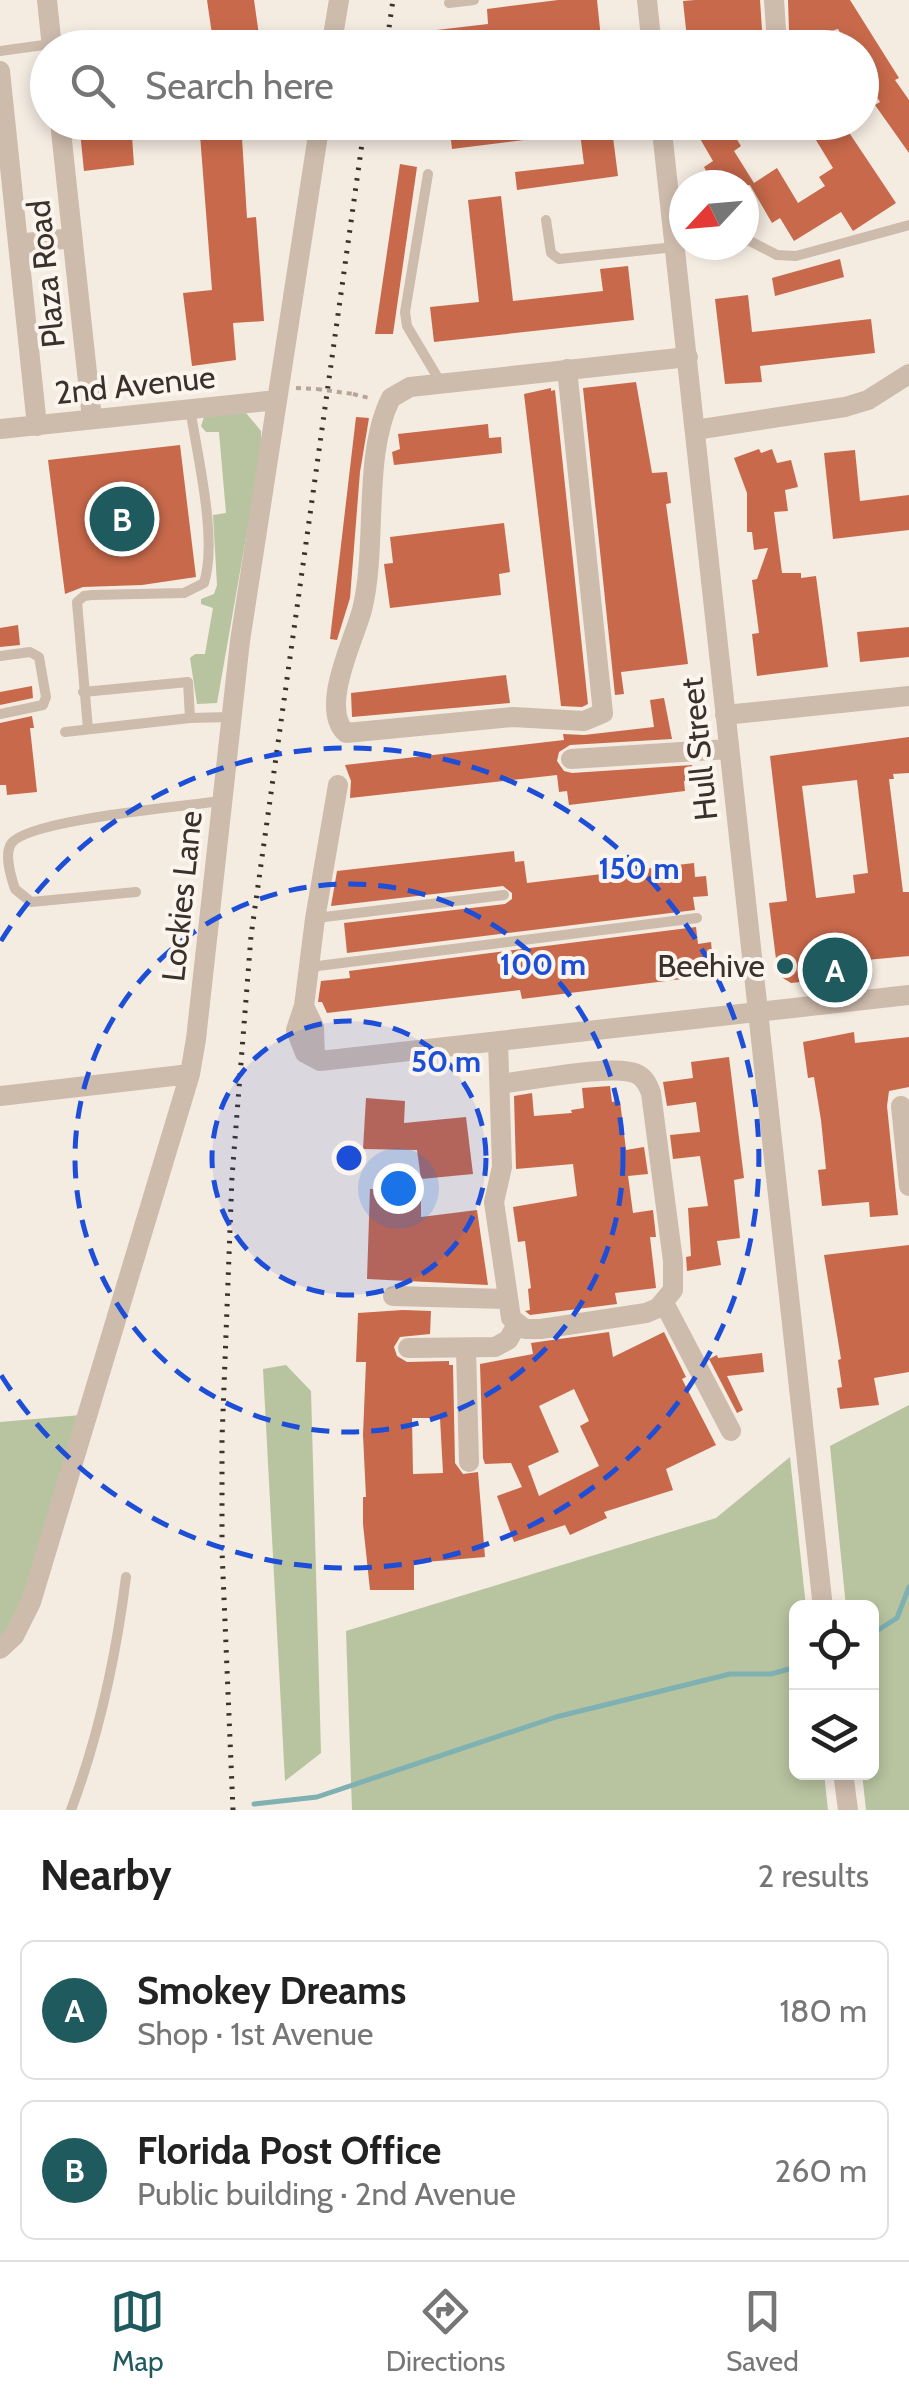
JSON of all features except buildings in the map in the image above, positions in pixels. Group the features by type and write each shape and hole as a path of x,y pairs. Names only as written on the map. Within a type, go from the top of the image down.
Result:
{"street":[{"path":"47,0 50,30"},
{"path":"335,30 339,0"},
{"path":"647,0 650,30"},
{"path":"774,0 776,29"},
{"name":"Plaza Road","path":"0,71 37,426"},
{"name":"Plaza Road","path":"62,140 92,420"},
{"name":"Lockies Lane","path":"0,1649 32,1602 190,1074 230,718 317,140"},
{"name":"Hull Street","path":"664,140 670,170"},
{"path":"18,244 72,238"},
{"name":"Hull Street","path":"677,260 823,1600"},
{"path":"567,369 603,714 584,721 514,717 346,733 339,725 336,706 364,595 380,432 391,398 410,387 567,369 688,358"},
{"path":"695,430 845,407 868,400 909,374"},
{"name":"2nd Avenue","path":"0,430 278,400"},
{"path":"725,716 909,696"},
{"path":"571,759 729,748"},
{"path":"338,784 304,1006 314,1027 315,1058 327,1062 909,995"},
{"path":"498,1042 502,1167 494,1202 511,1318 525,1329 646,1313 664,1303 673,1290 673,1261 651,1093 642,1076 607,1071 500,1084"},
{"path":"0,1096 190,1074"},
{"path":"900,1106 909,1186"},
{"path":"393,1296 506,1299"},
{"path":"664,1303 731,1431"},
{"path":"408,1348 466,1350 504,1343 516,1325"},
{"path":"466,1350 469,1462"},
{"path":"844,1780 848,1810"}],"lane":[{"path":"449,3 474,0"},
{"path":"0,51 30,48"},
{"path":"428,174 405,312 407,326 441,384"},
{"path":"546,220 551,253 559,259 669,248"},
{"path":"759,246 778,255 796,256 909,226"},
{"path":"88,729 76,602 84,596 184,593 204,583 209,564 207,528 190,408"},
{"path":"0,656 30,652 39,656 46,697 43,706 36,709 0,714"},
{"path":"84,692 188,682 190,718"},
{"path":"65,732 190,718 230,718"},
{"path":"136,892 31,902 15,889 9,852 12,842 21,834 53,824 222,801"},
{"path":"315,918 504,895"},
{"path":"309,967 697,918"},
{"path":"72,1810 118,1642 126,1577"}],"path":[{"path":"317,388 353,394"}],"green space":[{"path":"246,413 261,431 261,452 217,703 197,704 190,658 205,654 213,608 201,604 201,599 214,594 217,585 213,515 226,513 219,432 206,432 201,426 204,417"},
{"path":"286,1365 311,1391 321,1753 285,1781 263,1369"},
{"path":"909,1405 909,1810 866,1810 863,1780 879,1780 879,1600 845,1600 830,1446"},
{"path":"81,1415 27,1597 0,1641 0,1422"},
{"path":"790,1457 805,1600 789,1600 789,1780 825,1780 828,1810 352,1810 346,1631 716,1518"}],"waterway":[{"path":"879,1630 897,1618 909,1587"},
{"path":"254,1804 317,1797 556,1717 730,1674 771,1674 789,1669"}],"railway":[{"path":"389,30 393,0"},
{"path":"233,1810 222,1551 232,1177 251,936 362,140"}],"place":[{"name":"Florida Post Office","path":"122,519"},
{"name":"Beehive","path":"785,966"},
{"name":"Smokey Dreams","path":"835,970"}]}
